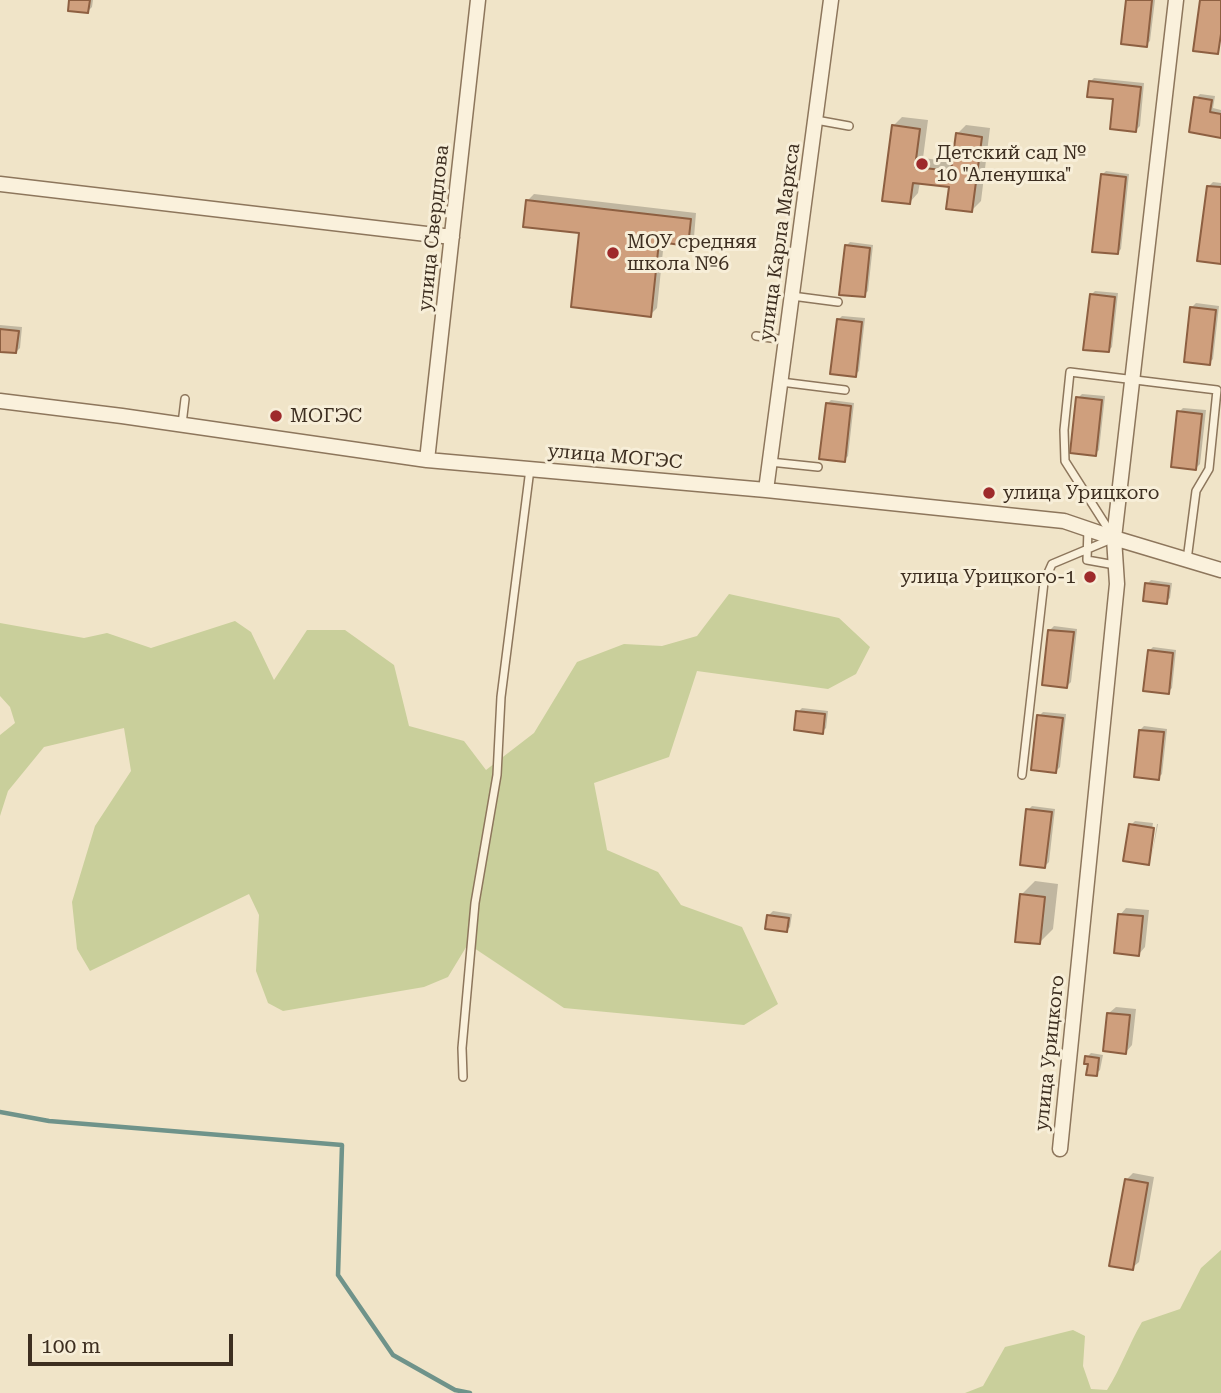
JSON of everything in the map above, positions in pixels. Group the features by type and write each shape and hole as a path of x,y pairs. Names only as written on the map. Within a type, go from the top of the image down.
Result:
{"street":[{"name":"улица Свердлова","path":"427,460 478,0"},
{"name":"улица Карла Маркса","path":"766,490 831,0"},
{"name":"улица Урицкого","path":"1060,1149 1115,611 1117,584 1114,538 1176,0"},
{"path":"0,184 452,237"},
{"name":"улица МОГЭС","path":"0,401 427,460 766,490 1064,521 1221,570"}],"lane":[{"path":"816,120 849,125"},
{"path":"792,296 838,302"},
{"path":"756,336 786,340"},
{"path":"1022,775 1044,582 1052,564 1114,538 1065,461 1064,430 1070,372 1217,390 1209,469 1196,491 1187,560"},
{"path":"781,382 845,390"},
{"path":"182,425 185,398"},
{"path":"770,462 818,467"},
{"path":"464,1077 462,1048 475,903 497,775 501,697 530,468"},
{"path":"1088,529 1087,560 1116,565"}],"green space":[{"path":"729,594 839,618 870,647 856,674 828,689 697,671 669,757 594,783 607,850 658,872 681,905 742,927 778,1004 744,1025 564,1008 468,944 448,977 424,987 283,1011 268,1003 256,971 259,915 249,894 90,971 77,949 72,902 95,826 131,771 124,728 44,747 8,791 0,816 0,735 15,723 10,707 0,696 0,623 84,638 107,633 151,648 235,621 251,632 274,680 307,630 345,630 394,665 409,726 464,741 486,770 534,733 577,662 624,644 662,646 697,636"},
{"path":"1221,1250 1221,1393 965,1393 983,1386 1005,1347 1073,1330 1085,1336 1083,1366 1091,1389 1107,1390 1142,1322 1180,1309 1201,1268"}],"building":[{"path":"69,0 90,0 88,13 68,11"},
{"path":"1126,0 1152,0 1147,47 1121,44"},
{"path":"1200,0 1221,0 1218,54 1193,51"},
{"path":"1089,81 1141,87 1136,132 1110,129 1113,99 1087,97"},
{"path":"1194,97 1212,100 1210,112 1221,114 1221,138 1189,132"},
{"path":"892,125 920,129 915,167 951,171 956,133 982,137 972,212 946,209 949,187 913,183 910,204 882,201"},
{"path":"1101,174 1126,177 1118,254 1092,252"},
{"path":"1207,186 1221,187 1221,264 1197,261"},
{"path":"526,200 691,219 688,246 659,242 651,317 571,307 579,233 523,227"},
{"path":"845,245 870,248 865,297 839,295"},
{"path":"1090,294 1115,297 1109,352 1083,350"},
{"path":"1190,307 1216,310 1210,365 1184,362"},
{"path":"837,319 862,322 856,377 830,374"},
{"path":"0,329 19,331 16,353 0,352"},
{"path":"1076,397 1102,400 1096,456 1070,453"},
{"path":"826,403 851,406 845,462 819,459"},
{"path":"1177,411 1202,414 1196,470 1171,467"},
{"path":"1145,583 1169,586 1167,604 1143,601"},
{"path":"1048,630 1074,632 1067,688 1042,685"},
{"path":"1148,650 1173,653 1169,694 1143,691"},
{"path":"796,711 825,714 823,734 794,730"},
{"path":"1037,715 1063,718 1056,773 1031,770"},
{"path":"1139,730 1164,732 1159,780 1134,777"},
{"path":"1026,809 1052,812 1045,868 1020,865"},
{"path":"1129,824 1154,828 1149,865 1123,861"},
{"path":"1020,894 1045,897 1040,944 1015,942"},
{"path":"1118,914 1143,916 1139,956 1114,953"},
{"path":"767,915 789,918 787,932 765,929"},
{"path":"1107,1013 1130,1015 1126,1054 1103,1051"},
{"path":"1085,1056 1099,1058 1097,1076 1086,1075 1088,1064 1084,1064"},
{"path":"1125,1179 1148,1183 1133,1270 1109,1266"}],"waterway":[{"path":"0,1112 49,1121 342,1145 338,1275 393,1355 455,1390 470,1393"}],"place":[{"name":"Детский сад № 10 \"Аленушка\"","path":"922,164"},
{"name":"МОУ средняя школа №6","path":"613,253"},
{"name":"МОГЭС","path":"276,416"},
{"name":"улица Урицкого","path":"989,493"},
{"name":"улица Урицкого-1","path":"1090,577"}]}
